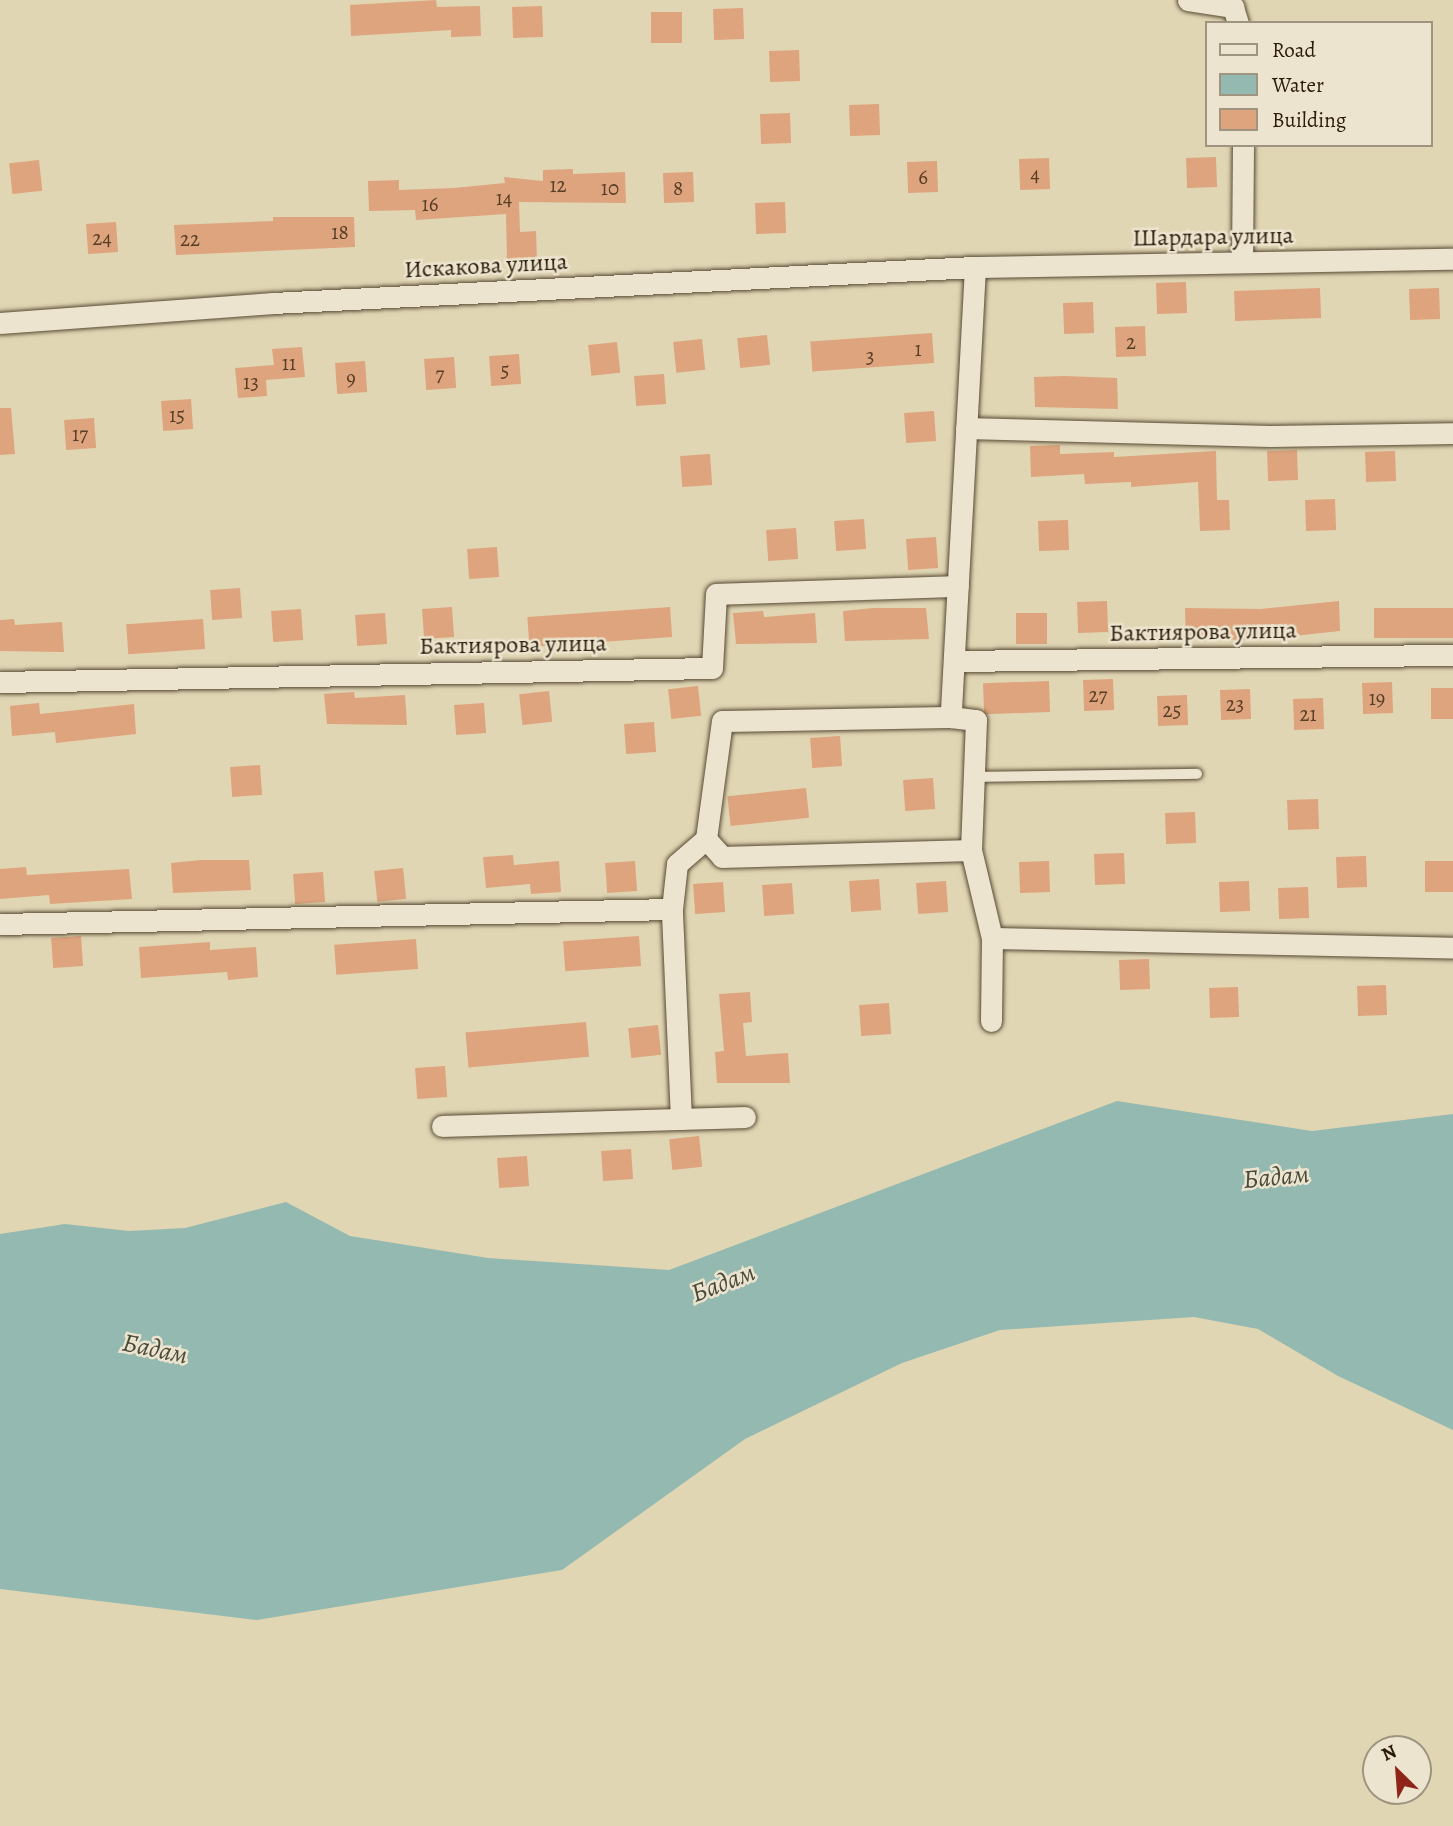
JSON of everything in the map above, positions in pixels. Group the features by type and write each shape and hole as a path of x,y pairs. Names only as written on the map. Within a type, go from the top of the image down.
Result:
{"street":[{"path":"1188,0 1236,10"},
{"path":"1242,262 1243,147"},
{"name":"Шардара улица","path":"975,268 1453,259"},
{"path":"951,717 975,268"},
{"name":"Искакова улица","path":"0,323 273,303 975,268"},
{"path":"967,428 1270,436 1453,433"},
{"name":"Бактиярова улица","path":"0,681 712,668 716,594 958,586"},
{"name":"Бактиярова улица","path":"954,661 1453,654"},
{"path":"681,1119 672,909 677,864 706,839 722,721 951,717 976,720 971,850 992,938 991,1021"},
{"path":"706,839 722,857 971,850"},
{"path":"0,924 672,909"},
{"path":"992,938 1453,948"},
{"path":"442,1126 745,1117"}],"lane":[{"path":"974,777 1197,774"}],"water":[{"name":"Бадам","path":"1117,1101 1312,1131 1453,1114 1453,1430 1338,1376 1258,1329 1194,1317 1000,1330 902,1363 745,1439 562,1570 257,1620 0,1589 0,1234 65,1224 129,1231 185,1228 286,1202 350,1236 488,1258 669,1270"}],"building":[{"path":"436,0 437,7 480,6 481,36 451,37 451,30 351,36 350,5"},
{"path":"542,6 543,37 513,38 512,7"},
{"path":"743,8 744,39 714,40 713,9"},
{"path":"651,12 682,12 682,43 651,43"},
{"path":"799,50 800,81 770,82 769,51"},
{"path":"879,104 880,135 850,136 849,105"},
{"path":"790,113 791,143 761,144 760,114"},
{"path":"1216,157 1217,187 1187,188 1186,158"},
{"path":"1049,158 1050,189 1020,190 1019,159"},
{"path":"39,160 42,191 12,194 9,163"},
{"path":"937,161 938,192 908,193 907,162"},
{"path":"573,169 573,174 625,172 626,203 519,202 520,232 536,231 537,262 507,263 506,214 416,220 415,210 369,211 368,181 399,180 399,190 454,188 505,183 504,177 543,181 543,170"},
{"path":"693,172 694,202 664,203 663,173"},
{"path":"785,202 786,233 756,234 755,203"},
{"path":"273,217 354,217 355,247 176,255 174,225 273,221"},
{"path":"116,222 118,252 88,254 86,224"},
{"path":"1186,282 1187,313 1157,314 1156,283"},
{"path":"1320,288 1321,318 1235,321 1234,291"},
{"path":"1439,288 1440,319 1410,320 1409,289"},
{"path":"1093,302 1094,333 1064,334 1063,303"},
{"path":"1145,326 1146,356 1116,357 1115,327"},
{"path":"932,333 934,363 812,371 810,342"},
{"path":"767,335 770,365 740,368 737,338"},
{"path":"702,339 705,370 676,373 673,342"},
{"path":"617,342 620,373 591,376 588,345"},
{"path":"302,347 305,377 266,380 267,396 238,398 235,368 274,365 272,349"},
{"path":"519,354 521,384 491,386 489,356"},
{"path":"454,357 456,388 426,390 424,359"},
{"path":"365,361 367,392 337,394 335,363"},
{"path":"664,374 666,404 636,406 634,376"},
{"path":"1034,377 1117,378 1118,409 1035,407"},
{"path":"191,399 193,429 163,431 161,401"},
{"path":"0,408 11,408 15,454 0,455"},
{"path":"934,411 936,441 906,443 904,413"},
{"path":"94,418 96,448 66,450 64,420"},
{"path":"1060,445 1060,454 1114,452 1114,457 1216,451 1217,500 1229,500 1230,530 1200,531 1198,482 1131,487 1131,482 1085,484 1084,474 1031,477 1030,446"},
{"path":"1297,450 1298,480 1268,481 1267,451"},
{"path":"1395,451 1396,481 1366,482 1365,452"},
{"path":"710,454 712,485 682,487 680,456"},
{"path":"1335,499 1336,530 1306,531 1305,500"},
{"path":"864,519 866,549 836,551 834,521"},
{"path":"1068,520 1069,550 1039,551 1038,521"},
{"path":"796,528 798,559 768,561 766,530"},
{"path":"936,537 938,568 908,570 906,539"},
{"path":"497,547 499,577 469,579 467,549"},
{"path":"240,588 242,618 212,620 210,590"},
{"path":"1107,601 1108,632 1078,633 1077,602"},
{"path":"1339,601 1340,631 1255,640 1186,639 1185,608 1261,609"},
{"path":"452,607 454,637 424,639 422,609"},
{"path":"670,607 672,637 529,647 527,617"},
{"path":"926,608 929,639 845,641 843,611"},
{"path":"1374,608 1453,608 1453,638 1374,638"},
{"path":"301,609 303,640 273,642 271,611"},
{"path":"763,611 764,617 815,613 817,643 736,644 733,613"},
{"path":"385,613 387,644 357,646 355,615"},
{"path":"1016,613 1047,613 1047,644 1016,644"},
{"path":"14,619 15,625 62,622 64,652 0,651 0,620"},
{"path":"203,619 205,649 128,654 126,624"},
{"path":"1113,679 1114,710 1084,711 1083,680"},
{"path":"1049,681 1050,712 984,714 983,683"},
{"path":"1392,682 1393,713 1363,714 1362,683"},
{"path":"698,686 701,716 671,719 668,689"},
{"path":"1431,688 1453,688 1453,719 1431,719"},
{"path":"1250,689 1251,719 1221,720 1220,690"},
{"path":"549,691 552,722 522,725 519,694"},
{"path":"354,692 355,698 405,695 407,725 327,724 324,694"},
{"path":"1187,695 1188,725 1158,726 1157,696"},
{"path":"1323,698 1324,729 1294,730 1293,699"},
{"path":"39,703 40,714 134,704 136,734 56,743 55,732 12,736 10,706"},
{"path":"484,703 486,733 456,735 454,705"},
{"path":"654,722 656,752 626,754 624,724"},
{"path":"840,736 842,766 812,768 810,738"},
{"path":"260,765 262,795 232,797 230,767"},
{"path":"933,778 935,809 905,811 903,780"},
{"path":"806,788 809,818 731,826 727,796"},
{"path":"1318,799 1319,829 1288,830 1287,800"},
{"path":"1195,812 1196,843 1166,844 1165,813"},
{"path":"1124,853 1125,884 1095,885 1094,854"},
{"path":"513,855 514,865 559,861 561,892 531,894 530,884 486,888 483,857"},
{"path":"1366,856 1367,887 1337,888 1336,857"},
{"path":"249,860 251,890 173,893 171,863"},
{"path":"635,861 637,891 607,893 605,863"},
{"path":"1049,861 1050,892 1020,893 1019,862"},
{"path":"1425,861 1453,861 1453,892 1425,892"},
{"path":"26,867 27,875 129,869 132,899 50,904 49,895 0,899 0,869"},
{"path":"403,868 406,899 377,902 374,871"},
{"path":"323,872 325,902 295,904 293,874"},
{"path":"879,879 881,910 851,912 849,881"},
{"path":"946,881 948,912 918,914 916,883"},
{"path":"1249,881 1250,911 1220,912 1219,882"},
{"path":"723,882 725,912 695,914 693,884"},
{"path":"792,883 794,914 764,916 762,885"},
{"path":"1308,887 1309,918 1279,919 1278,888"},
{"path":"81,936 83,966 53,968 51,938"},
{"path":"639,936 641,966 565,971 563,941"},
{"path":"416,939 418,969 336,975 334,945"},
{"path":"210,942 210,950 256,947 258,977 228,980 227,972 141,978 139,947"},
{"path":"1149,959 1150,989 1120,990 1119,960"},
{"path":"1386,985 1387,1015 1358,1016 1357,986"},
{"path":"1238,987 1239,1017 1210,1018 1209,988"},
{"path":"750,992 752,1022 743,1023 746,1056 788,1053 790,1083 717,1083 715,1052 724,1051 719,994"},
{"path":"889,1003 891,1034 861,1036 859,1005"},
{"path":"586,1022 589,1057 469,1067 465,1033"},
{"path":"658,1025 661,1055 631,1058 628,1028"},
{"path":"445,1066 447,1097 417,1099 415,1068"},
{"path":"699,1136 702,1167 672,1170 669,1139"},
{"path":"631,1149 633,1179 603,1181 601,1151"},
{"path":"527,1156 529,1186 499,1188 497,1158"}]}
